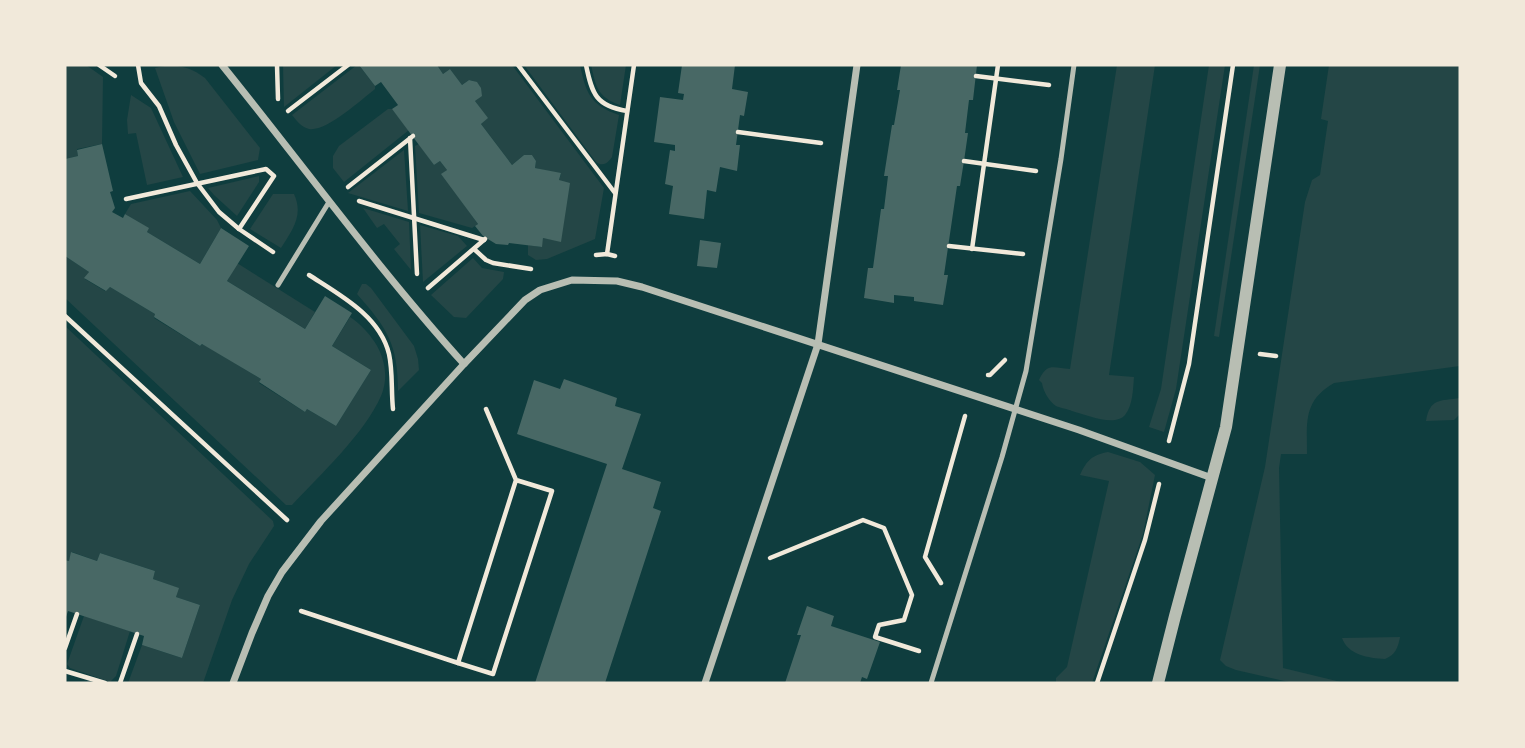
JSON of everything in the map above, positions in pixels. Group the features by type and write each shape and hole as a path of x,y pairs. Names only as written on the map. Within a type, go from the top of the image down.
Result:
{"street":[{"path":"222,65 329,202 464,364"},
{"path":"705,683 818,344 857,65"},
{"path":"1158,683 1226,427 1280,65"},
{"path":"233,683 262,608 282,572 321,522 524,300 540,290 572,280 617,281 642,286 1165,459 1212,478"}],"lane":[{"path":"931,683 1026,372 1074,65"},
{"path":"278,285 329,202"}],"path":[{"path":"99,65 115,76"},
{"path":"138,65 141,83 159,106 197,183 219,212 239,229 345,298 366,316 380,334 388,352 392,374 393,409"},
{"path":"277,65 278,118"},
{"path":"270,125 348,65"},
{"path":"518,65 616,194"},
{"path":"586,65 590,86 596,97 615,109 627,111"},
{"path":"607,254 634,65"},
{"path":"972,248 998,65"},
{"path":"1097,683 1145,540 1189,364 1233,65"},
{"path":"976,76 1050,85"},
{"path":"738,132 821,143"},
{"path":"329,202 412,137 417,289 411,302"},
{"path":"964,161 1036,171"},
{"path":"126,199 266,169 274,176 239,229"},
{"path":"338,195 485,239 411,302"},
{"path":"948,246 1023,254"},
{"path":"474,249 493,263 531,269"},
{"path":"65,316 287,520"},
{"path":"978,373 990,375 1004,363"},
{"path":"458,663 516,480 486,409"},
{"path":"943,586 925,557 967,412"},
{"path":"301,611 494,674 552,491 516,480"},
{"path":"767,559 863,520 884,528 912,595 904,620 879,625 875,637 910,648"},
{"path":"65,648 77,614"},
{"path":"120,683 137,634"},
{"path":"65,671 105,683"},
{"path":"72,683 75,674"}],"shaded area":[{"path":"65,65 86,65 103,77 102,144 77,149 78,156 65,159"},
{"path":"169,65 188,68 205,78 260,148 258,160 200,174 174,122 155,68"},
{"path":"283,65 337,65 284,107"},
{"path":"357,65 375,89 325,126 309,129 299,124 292,115"},
{"path":"437,65 512,65 604,188 595,239 547,259 536,260 528,255 528,245 541,247 543,238 561,241 561,174 535,168 536,161 532,155 524,155 512,165 481,124 487,118 475,101 481,96 479,85 469,80 462,85 450,69 443,74"},
{"path":"524,65 580,65 591,97 602,107 619,115 609,161 603,164 596,162"},
{"path":"591,65 626,65 620,105 606,98 599,90"},
{"path":"1117,65 1155,65 1109,375 1134,377 1133,392 1125,415 1108,420 1056,406 1039,380 1048,368 1070,369"},
{"path":"1209,65 1225,65 1176,389 1164,432 1149,427 1161,389"},
{"path":"1254,65 1260,65 1219,337 1214,336"},
{"path":"1329,65 1460,65 1460,366 1334,383 1317,397 1312,405 1307,422 1307,454 1281,454 1279,468 1283,668 1345,683 1293,683 1236,670 1220,660 1265,467 1305,202 1312,180 1320,175 1328,121 1321,119"},
{"path":"131,95 151,108 183,177 147,185 136,133 128,134"},
{"path":"388,109 392,109 409,130 344,182 333,168 333,156 339,146"},
{"path":"419,144 434,165 440,161 447,170 442,174 478,224 472,228 419,213 415,146"},
{"path":"404,150 408,211 348,193"},
{"path":"259,176 259,182 237,216 208,188"},
{"path":"190,191 221,228 200,264 147,232 148,228 125,214 131,204"},
{"path":"273,194 294,194 297,202 295,222 281,248 250,229"},
{"path":"363,208 409,222 411,270 394,249 400,244 384,224 377,228"},
{"path":"420,225 458,236 467,246 423,282"},
{"path":"65,256 89,272 85,279 105,291 110,287 155,314 154,318 261,379 259,383 305,412 307,409 336,426 371,370 332,346 350,317 367,332 380,351 385,373 381,396 374,410 341,453 292,505 286,505 65,298"},
{"path":"473,258 482,268 504,272 503,279 466,318 454,317 431,295"},
{"path":"237,263 315,312 305,329 227,281"},
{"path":"362,284 371,288 414,346 419,370 398,391 393,349 383,327 357,294"},
{"path":"65,326 273,521 274,526 249,564 232,600 203,683 128,683 142,645 182,658 200,605 176,597 178,588 153,579 155,571 100,553 97,561 72,552 69,561 65,560"},
{"path":"1460,398 1460,414 1454,420 1426,421 1433,404"},
{"path":"1108,452 1140,462 1155,475 1143,534 1092,683 1056,683 1056,678 1067,667 1109,481 1080,475 1091,459"},
{"path":"84,616 130,631 116,676 110,682 70,668 67,664"},
{"path":"1400,637 1396,651 1385,659 1354,652 1342,638"}],"building":[{"path":"359,65 437,65 443,74 450,69 462,85 469,80 477,82 482,96 475,101 488,118 481,124 512,165 524,155 532,155 536,161 535,168 561,173 559,180 570,183 561,242 543,238 542,247 508,245 496,244 483,236 475,226 478,224 441,174 447,170 440,161 434,165 392,109 398,105 381,82 375,86"},
{"path":"682,65 735,65 732,89 748,92 744,116 740,115 736,145 740,145 737,171 720,167 716,192 707,190 704,219 669,214 673,186 665,184 670,150 675,151 675,145 654,142 660,97 683,100 684,94 678,93"},
{"path":"901,65 977,65 973,100 969,100 964,161 960,186 957,186 944,275 948,275 943,305 894,295 894,303 864,298 868,268 873,268 881,209 884,209 888,176 884,176 900,90 897,90"},
{"path":"102,144 113,191 110,192 115,208 112,212 123,218 125,214 149,228 147,232 200,264 221,228 249,246 227,281 305,329 325,296 352,313 332,346 371,370 336,426 307,409 305,412 259,382 261,379 202,344 200,346 110,287 106,291 84,278 89,272 65,256 65,159 78,156 77,150"},
{"path":"700,240 721,243 717,268 697,266"},
{"path":"564,379 617,398 615,406 641,414 622,469 661,482 653,508 661,511 605,683 535,683 607,464 517,434 534,380 560,389"},
{"path":"71,552 97,561 100,553 155,571 153,579 179,588 176,597 200,605 182,658 142,645 144,636 68,611 65,620 65,560 69,561"},
{"path":"807,606 834,616 831,626 880,642 867,679 862,677 860,683 785,683 801,635 797,635"}]}
